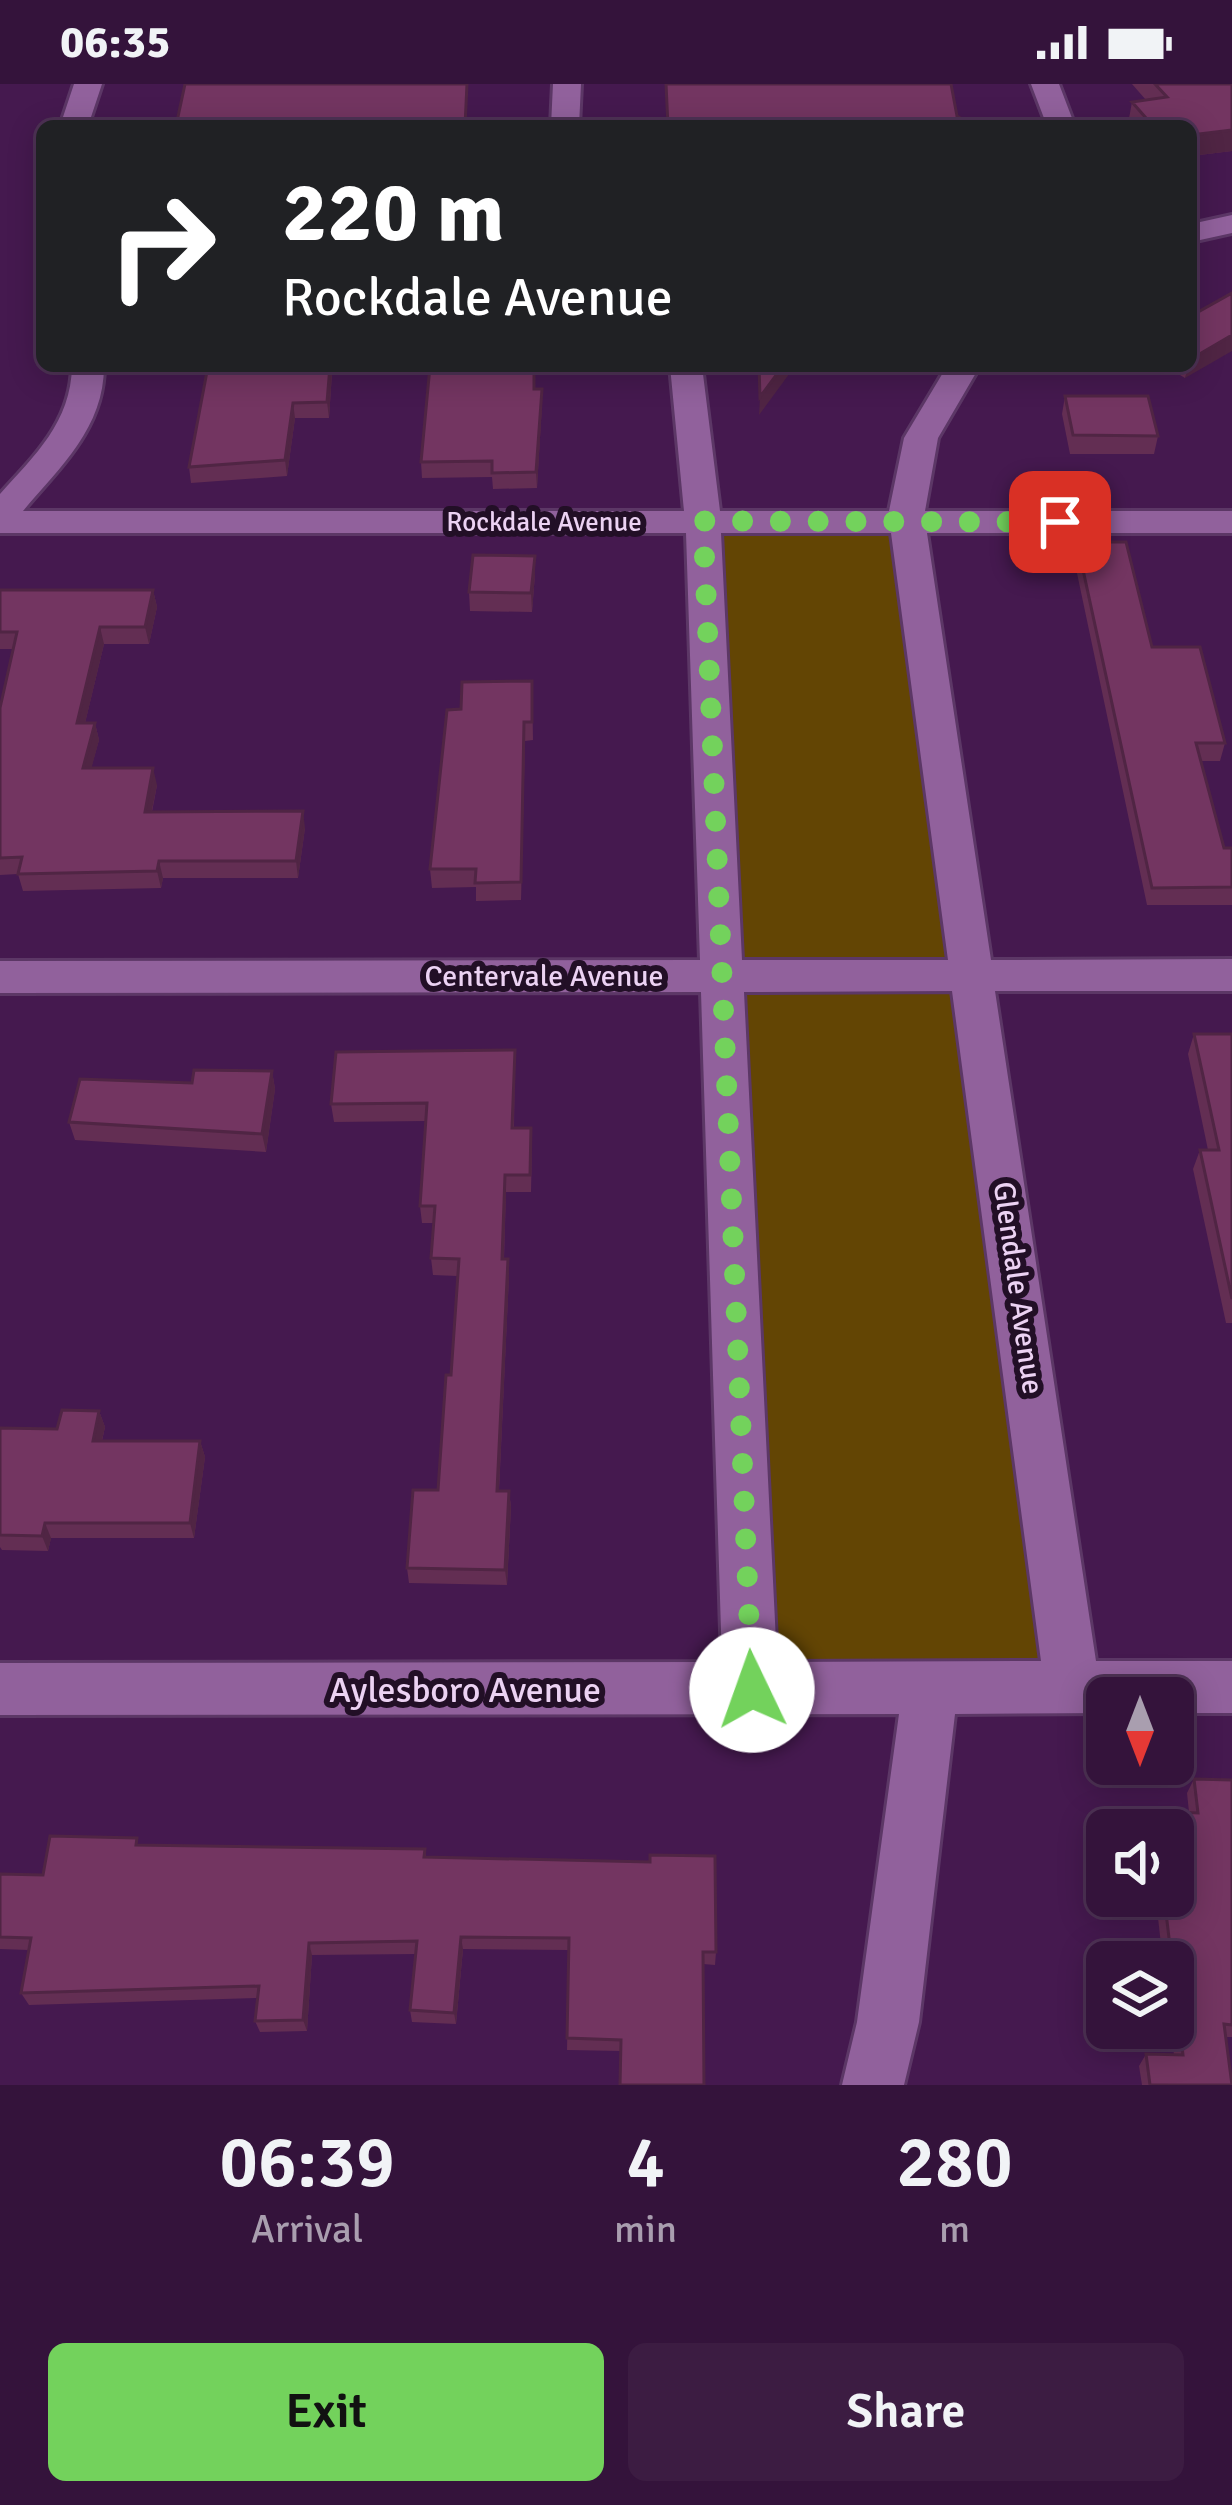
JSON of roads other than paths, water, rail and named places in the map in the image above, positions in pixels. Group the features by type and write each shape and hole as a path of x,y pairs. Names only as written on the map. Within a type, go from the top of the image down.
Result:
{"street":[{"path":"76,120 88,84"},
{"path":"565,120 567,84"},
{"path":"1045,84 1059,120"},
{"path":"1197,232 1232,224"},
{"path":"0,519 74,427 87,396 88,372"},
{"path":"687,372 703,521 752,1690"},
{"name":"Glendale Avenue","path":"960,372 926,427 905,479 907,520 975,975 1072,1687"},
{"name":"Rockdale Avenue","path":"0,519 1232,522"},
{"name":"Centervale Avenue","path":"0,976 1232,975"},
{"path":"873,2085 889,2022 930,1690 1232,1687"},
{"name":"Aylesboro Avenue","path":"0,1689 930,1690"}]}
